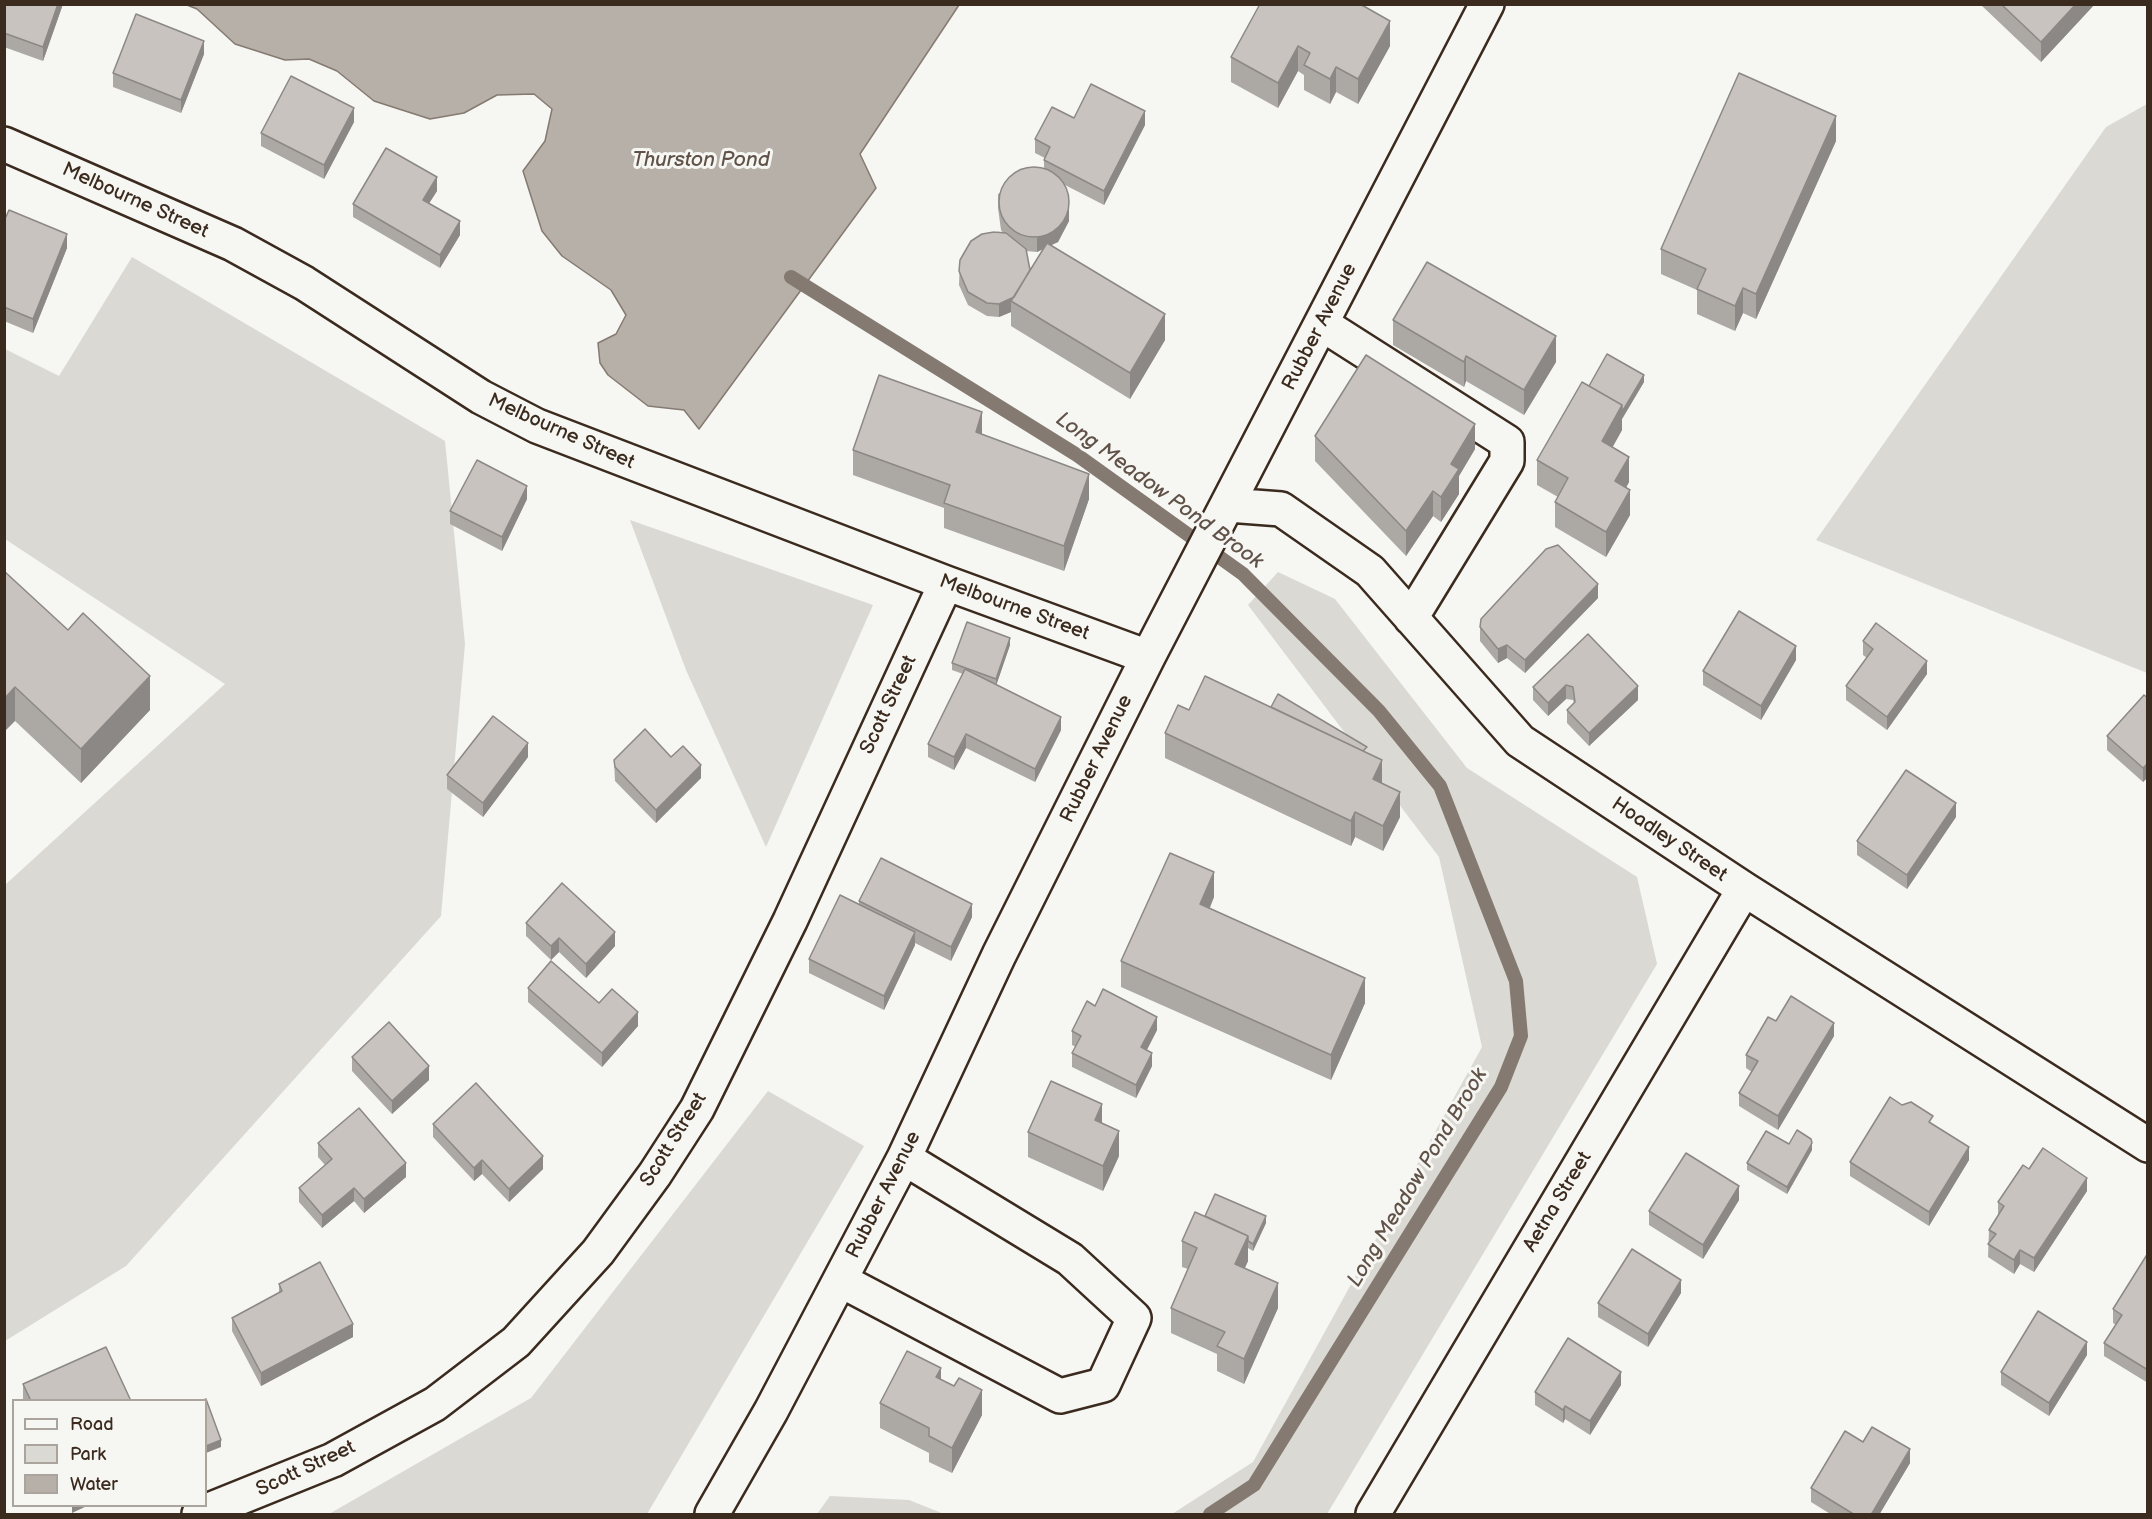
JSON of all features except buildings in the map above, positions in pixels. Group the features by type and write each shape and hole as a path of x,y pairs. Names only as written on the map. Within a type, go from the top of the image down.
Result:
{"street":[{"name":"Rubber Avenue","path":"712,1515 771,1411 904,1158 999,956 1148,657 1487,4"},
{"name":"Melbourne Street","path":"4,144 233,244 304,283 482,397 537,426 945,583 1148,657"},
{"path":"1322,324 1507,442 1507,461 1411,618"},
{"name":"Hoadley Street","path":"1228,505 1281,509 1370,571 1520,741 1744,889 2148,1145"},
{"name":"Scott Street","path":"199,1515 333,1460 435,1404 516,1342 598,1252 655,1174 697,1108 790,921 945,583"},
{"name":"Aetna Street","path":"1373,1515 1744,889"},
{"path":"840,1280 1060,1396 1103,1385 1134,1318 1070,1259 904,1158"}],"green space":[{"path":"2147,104 2147,673 1816,540 2106,127"},
{"path":"132,257 445,441 465,644 441,916 126,1266 5,1341 5,885 225,684 5,539 5,349 59,376"},
{"path":"630,520 873,605 766,847 686,670"},
{"path":"1278,572 1335,599 1467,768 1637,877 1657,964 1327,1514 1172,1514 1253,1462 1482,1047 1439,857 1248,605"},
{"path":"768,1091 864,1146 647,1514 329,1514 531,1398"},
{"path":"830,1496 909,1500 944,1514 817,1514"}],"water":[{"name":"Thurston Pond","path":"959,4 860,154 876,188 699,429 684,410 648,406 608,375 600,363 598,343 616,334 626,315 611,290 562,256 542,231 523,171 545,141 552,109 534,94 497,95 464,113 430,119 374,101 337,71 309,59 285,60 235,44 197,9 187,5"}],"waterway":[{"name":"Long Meadow Pond Brook","path":"791,277 1077,455 1243,574 1379,711 1440,786 1516,981 1521,1036 1501,1087 1254,1485 1210,1514"}]}
